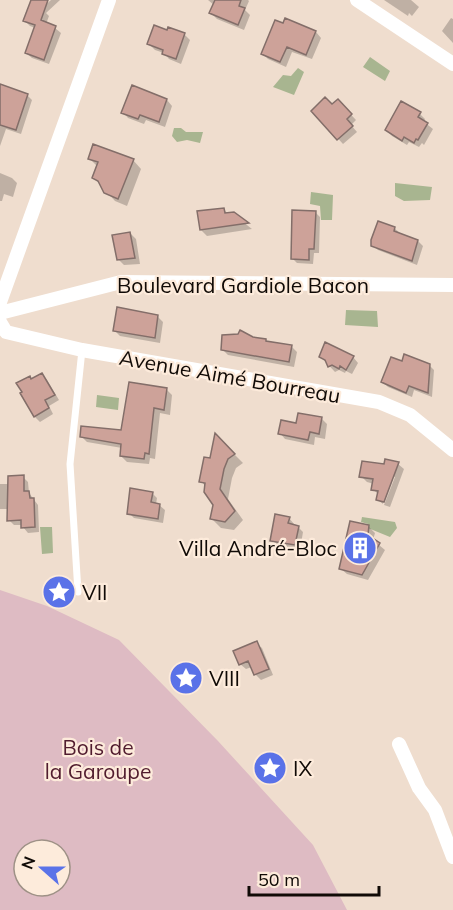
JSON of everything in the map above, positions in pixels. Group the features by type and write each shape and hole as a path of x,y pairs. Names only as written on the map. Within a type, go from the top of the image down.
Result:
{"street":[{"path":"0,302 109,0"},
{"path":"357,0 453,64"},
{"name":"Boulevard Gardiole Bacon","path":"0,313 121,282 453,285"},
{"name":"Avenue Aimé Bourreau","path":"0,322 6,332 82,350 379,402 410,416 453,450"},
{"path":"399,744 419,788 435,810 453,857"}],"lane":[{"path":"78,592 70,464 82,350"}],"green space":[{"name":"Bois de la Garoupe","path":"0,590 47,606 119,640 218,741 313,845 347,910 0,910"}],"shaded area":[{"path":"370,57 390,71 385,81 363,67"},
{"path":"298,68 304,72 294,95 273,87 283,75 291,76"},
{"path":"174,128 181,128 186,132 203,132 200,143 187,140 177,142 172,136"},
{"path":"395,183 432,187 430,200 404,201 395,196"},
{"path":"311,192 333,195 332,220 321,220 320,206 310,204"},
{"path":"346,310 377,311 378,327 345,325"},
{"path":"97,395 119,398 118,410 96,407"},
{"path":"362,517 395,522 397,528 390,537 368,528 368,524 361,522"},
{"path":"40,527 52,527 53,553 42,554"}],"building":[{"path":"31,0 48,0 41,20 56,26 44,60 25,53 35,25 23,21"},
{"path":"215,0 241,0 239,6 245,8 238,25 209,13"},
{"path":"285,18 316,31 306,55 287,47 280,62 261,54 275,20 283,23"},
{"path":"154,25 185,33 176,59 162,54 163,50 147,44"},
{"path":"0,84 28,94 16,130 0,125"},
{"path":"132,85 167,99 159,122 140,115 138,119 121,113"},
{"path":"325,97 332,104 338,99 352,114 347,119 353,126 337,140 311,111"},
{"path":"401,101 421,112 418,117 428,123 414,143 404,137 402,141 385,130"},
{"path":"93,144 134,159 118,199 104,193 98,181 92,178 98,162 88,159"},
{"path":"224,208 225,213 234,212 249,223 200,230 197,211"},
{"path":"292,210 316,211 314,249 309,249 309,260 291,259"},
{"path":"378,221 395,227 394,231 418,240 412,261 371,246"},
{"path":"130,232 135,258 117,260 112,235"},
{"path":"117,307 158,315 155,338 113,331"},
{"path":"240,330 253,337 266,339 266,341 292,345 289,362 221,350 222,335 238,334"},
{"path":"325,342 354,356 346,370 340,366 339,369 332,365 328,367 325,360 319,357"},
{"path":"404,354 430,364 428,393 409,386 406,393 381,382 391,357 402,361"},
{"path":"42,373 55,395 45,400 49,408 34,417 16,383"},
{"path":"129,382 167,388 164,410 154,408 149,454 145,453 144,459 120,456 121,444 80,437 81,426 121,430"},
{"path":"298,413 322,417 319,434 310,432 308,440 278,434 281,420 296,423"},
{"path":"215,433 235,454 228,459 220,489 235,511 225,522 210,519 213,505 204,492 205,483 199,482 204,457 210,458"},
{"path":"385,459 399,462 384,502 376,500 378,491 371,490 373,479 359,477 362,461 384,464"},
{"path":"24,475 24,491 29,491 30,498 34,498 35,527 21,528 21,520 7,521 8,476"},
{"path":"130,488 153,492 151,502 160,504 158,519 127,514"},
{"path":"275,514 290,517 288,523 299,526 295,545 270,541"},
{"name":"Villa André-Bloc","path":"350,521 369,525 368,535 380,543 362,575 339,569"},
{"path":"257,641 269,669 254,675 248,661 239,665 233,651"}],"place":[{"name":"Villa André-Bloc","path":"360,548"},
{"name":"VII","path":"59,592"},
{"name":"VIII","path":"186,678"},
{"name":"IX","path":"270,768"}]}
